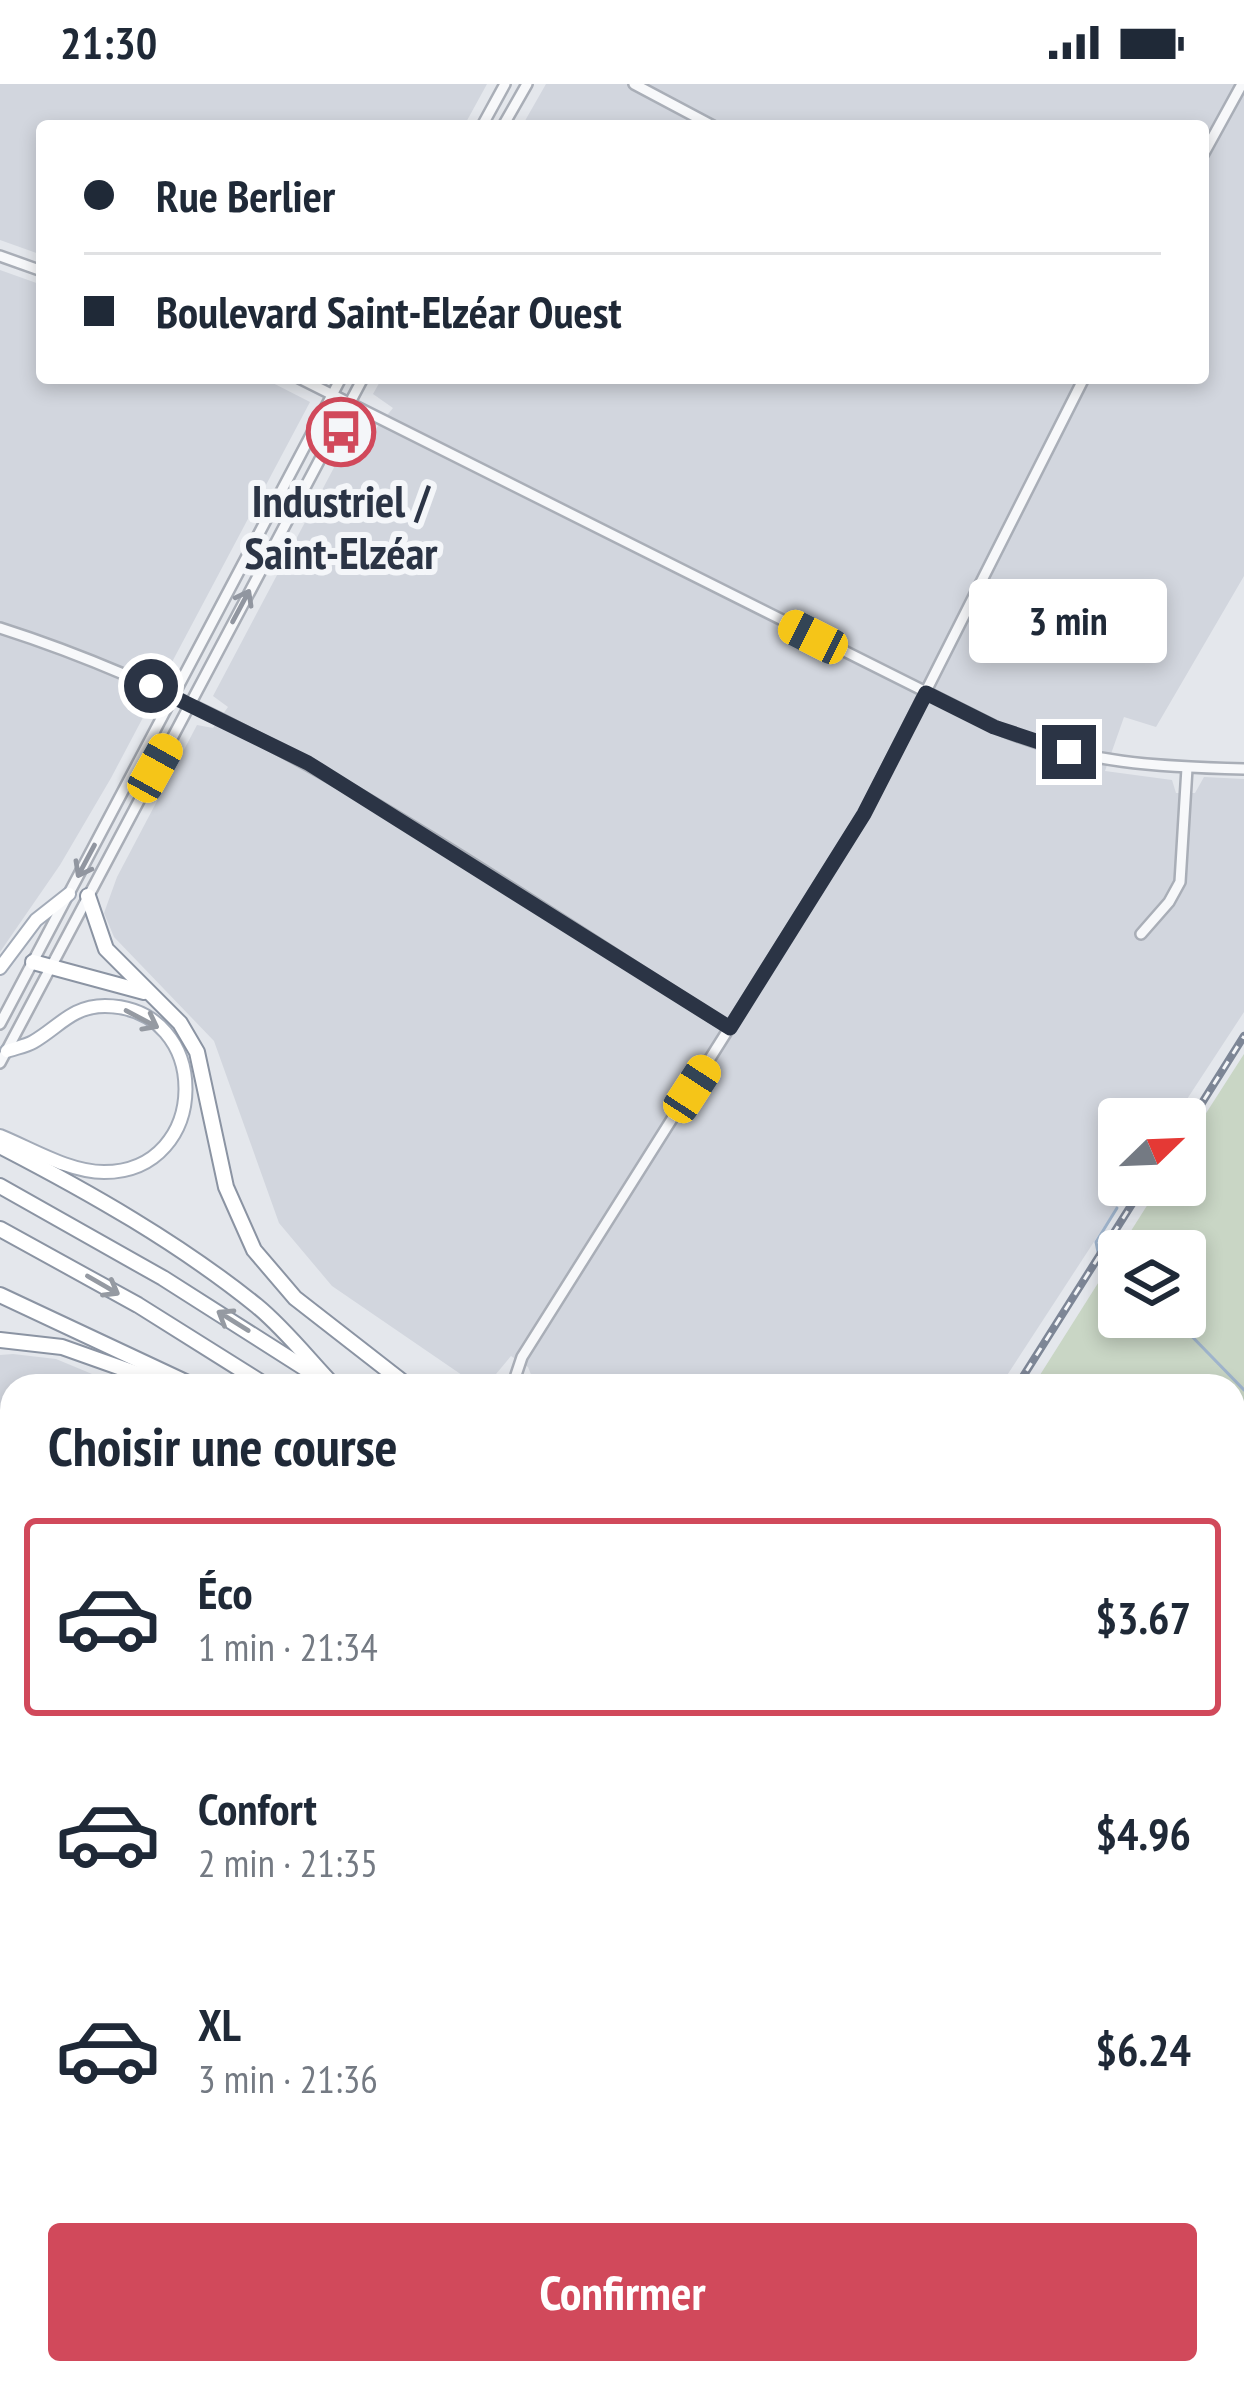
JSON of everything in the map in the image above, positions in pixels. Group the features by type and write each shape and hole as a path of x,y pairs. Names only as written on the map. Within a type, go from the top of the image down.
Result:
{"highway":[{"path":"88,896 103,945 174,1018 197,1052 226,1187 260,1258 295,1298 393,1374"},
{"path":"33,962 144,992"},
{"path":"0,1146 103,1202 217,1276 262,1310 321,1374"},
{"path":"0,1186 182,1289 313,1374"},
{"path":"0,1228 248,1374"},
{"path":"0,1295 168,1374"},
{"path":"0,1340 62,1347 138,1374"}],"main road":[{"path":"0,968 36,920 69,894"},
{"path":"0,1136 75,1167 115,1171 140,1164 165,1145 186,1099 184,1066 174,1044 153,1022 126,1009 106,1006 78,1011 3,1057"}],"street":[{"path":"485,120 505,84"},
{"path":"506,120 526,84"},
{"path":"634,84 701,120"},
{"path":"1209,144 1242,84"},
{"path":"0,256 36,269"},
{"path":"311,384 994,727 1061,750 1125,764 1244,769"},
{"path":"0,1024 338,384"},
{"path":"3,1057 360,384"},
{"path":"517,1374 520,1359 864,814 1081,384"},
{"path":"0,628 100,662 308,763 730,1028"},
{"path":"1141,934 1172,897 1181,877 1187,768"}],"shaded area":[{"path":"0,84 487,84 467,120 36,120 36,253 0,240"},
{"path":"546,84 1244,84 1244,576 1156,727 1124,717 1105,771 1172,780 1176,793 1195,793 1204,777 1244,779 1244,1012 1188,1098 1098,1098 1098,1206 1117,1206 1008,1374 531,1374 511,1356 496,1374 460,1374 332,1286 279,1223 214,1041 114,937 104,913 117,877 197,725 213,728 228,707 213,696 356,426 374,431 393,408 373,394 379,384 1209,384 1209,120 525,120"},
{"path":"0,270 36,283 36,384 275,384 310,402 163,679 152,674 144,695 148,708 111,778 60,865 0,952"},
{"path":"0,1355 56,1359 92,1374 0,1374"}],"green space":[{"path":"1244,1054 1244,1374 1041,1374 1098,1283 1098,1338 1206,1338 1206,1230 1132,1230 1147,1206 1206,1206 1206,1113"}],"waterway":[{"path":"1103,1230 1117,1208"},
{"path":"1098,1239 1098,1252"},
{"path":"1193,1338 1228,1374"}],"railway":[{"path":"1205,1098 1244,1036"},
{"path":"1025,1374 1131,1206"}],"place":[{"name":"Industriel / Saint-Elzéar","path":"341,432"}],"route":[{"path":"151,686 308,763 730,1028 864,814 926,693 994,727 1069,752"}]}
